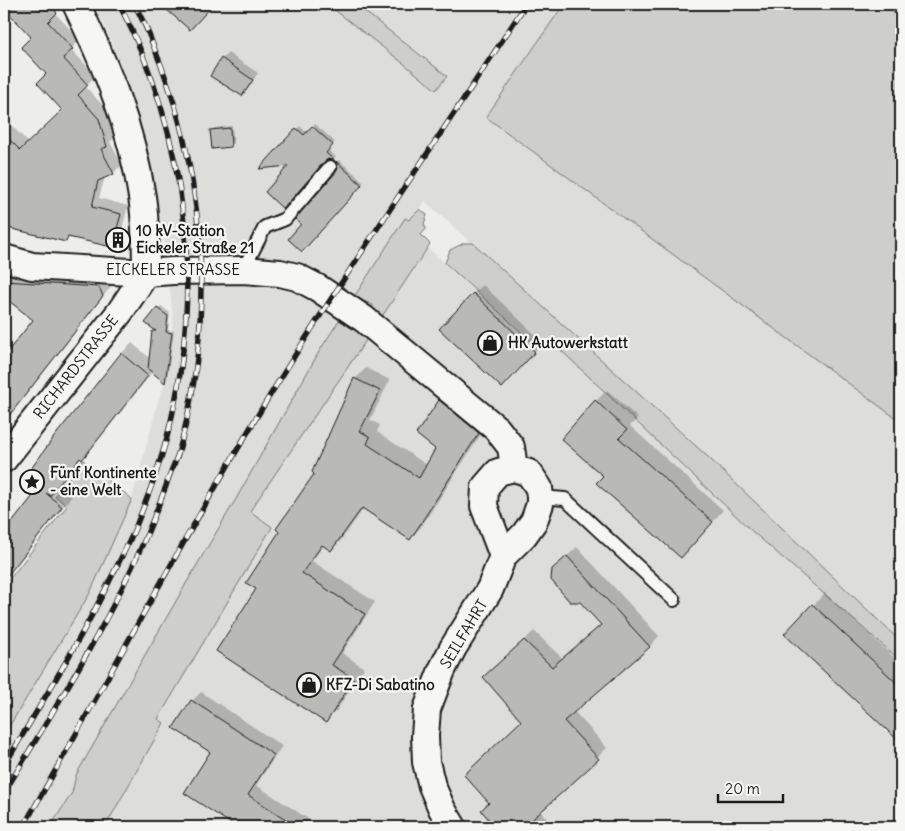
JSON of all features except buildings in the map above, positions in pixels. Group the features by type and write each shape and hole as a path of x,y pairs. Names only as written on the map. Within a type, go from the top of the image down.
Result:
{"street":[{"path":"76,4 90,32 116,95 136,162 146,237 146,273"},
{"name":"EICKELER STRASSE","path":"4,258 32,266 146,273 243,270 280,273 297,277 318,288 364,319 497,429 511,447 514,468"},
{"name":"RICHARDSTRASSE","path":"4,459 120,312 146,273"},
{"path":"503,556 484,506 485,487 498,472 514,468 529,473 539,488 540,497"},
{"name":"SEILFAHRT","path":"453,827 442,809 432,786 426,762 425,736 428,709 442,670 453,648 490,589 503,556 524,535 534,521 540,504 540,497"}],"lane":[{"path":"243,270 265,227 285,219 330,167"},
{"path":"540,497 565,499 674,600"}],"shaded area":[{"path":"93,4 327,4 436,90 446,75 355,4 564,4 486,117 901,422 901,642 708,457 425,201 409,220 405,219 320,350 76,775 72,793 50,827 4,827 4,735 90,593 132,499 159,398 165,383 172,333 173,318 164,238 148,152 126,80 107,31"},
{"path":"327,4 355,4 447,76 436,90"},
{"path":"564,4 892,4 901,50 901,422 486,117"},
{"path":"892,4 901,4 901,50"},
{"path":"420,209 427,215 424,224 426,229 421,235 430,244 381,318 372,311 373,305 359,299 348,317 371,333 250,511 272,527 158,719 164,723 105,827 50,827 72,793 76,775 320,350 405,218 409,220"},
{"path":"464,243 473,243 708,457 901,642 901,661 753,532 549,339 540,349 445,263 450,250"},
{"path":"428,248 539,349 549,339 753,532 901,661 901,827 105,827 164,723 158,719 272,527 250,511"},
{"path":"83,460 132,499 90,593 4,735 4,586 67,506 55,496"}],"railway":[{"path":"4,766 75,645 131,537 163,452 178,386 185,330 187,274 183,218 175,163 161,108 143,55 119,4"},
{"path":"4,793 78,669 129,573 150,527 178,454 192,390 197,358 201,291 198,226 194,193 188,156 174,103 162,67 134,4"},
{"path":"23,827 261,410 359,257 526,4"}],"place":[{"name":"10 kV-Station Eickeler Straße 21","path":"118,240"},
{"name":"HK Autowerkstatt","path":"490,343"},
{"name":"Fünf Kontinente - eine Welt","path":"32,482"},
{"name":"KFZ-Di Sabatino","path":"309,685"}]}
